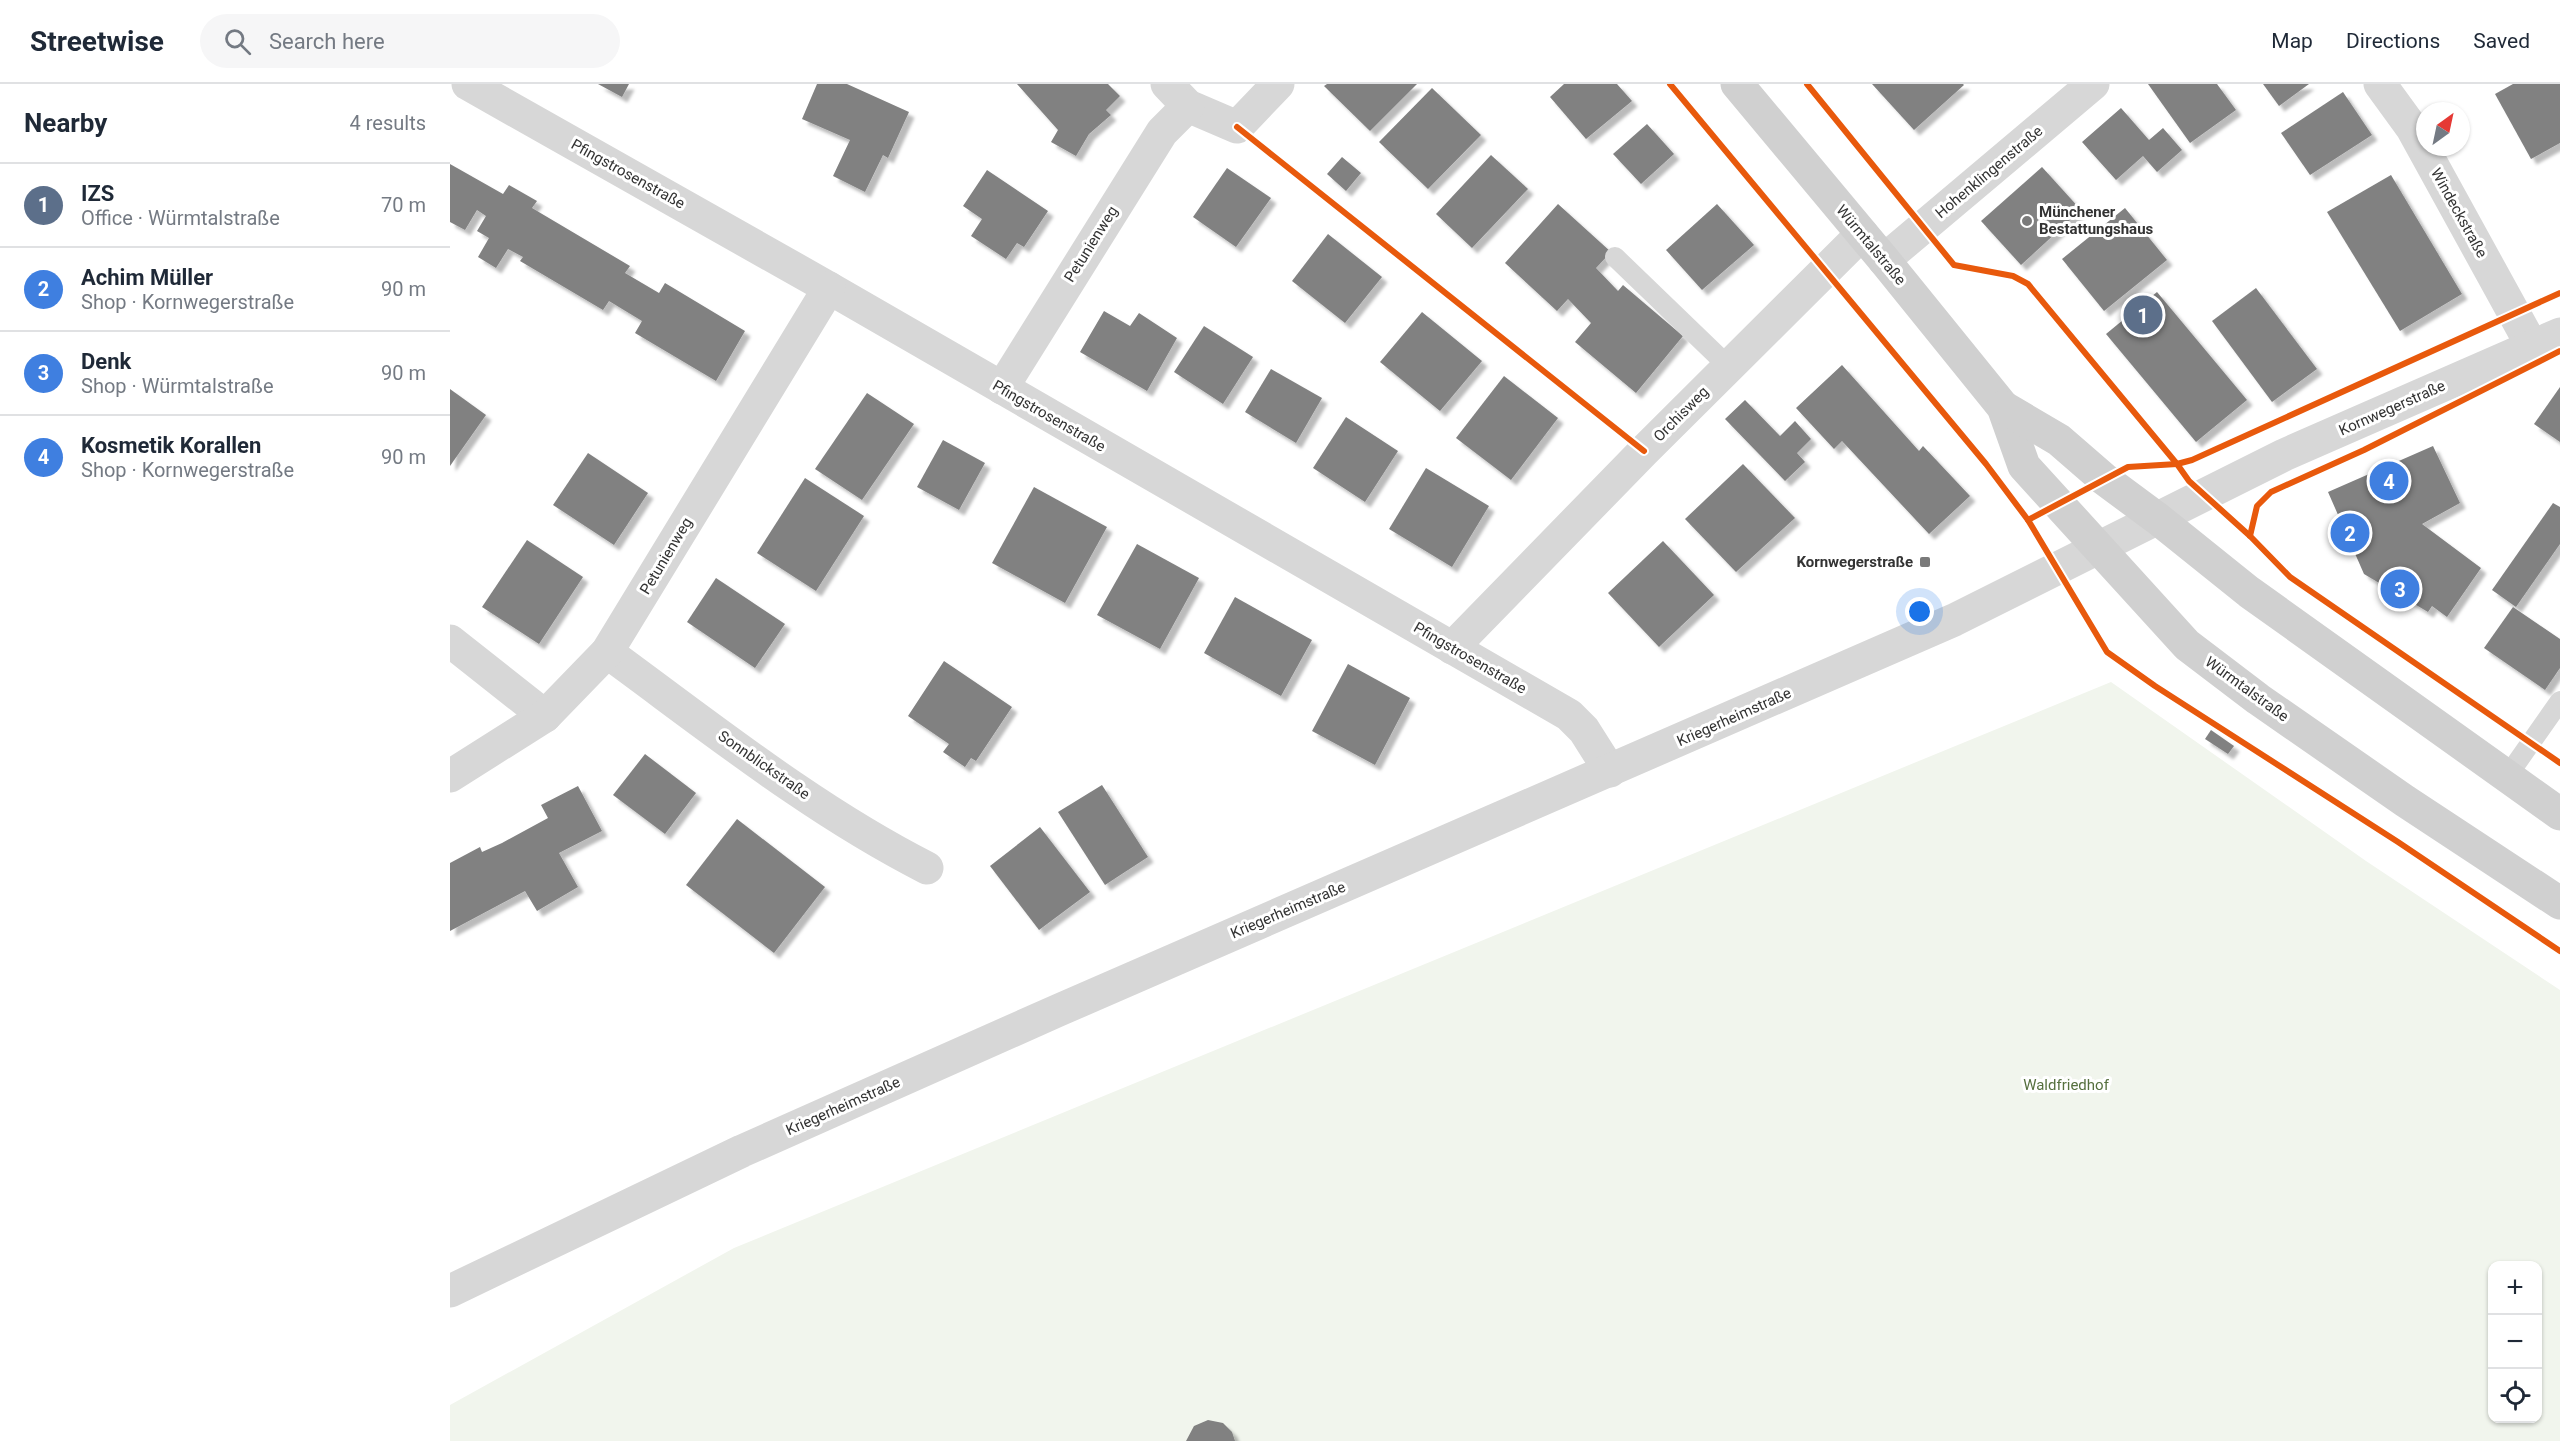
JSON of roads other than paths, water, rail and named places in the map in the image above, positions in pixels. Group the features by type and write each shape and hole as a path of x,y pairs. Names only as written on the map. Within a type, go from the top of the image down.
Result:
{"main road":[{"name":"Würmtalstraße","path":"1737,84 2003,407 2024,466 2098,550 2187,645 2258,699 2405,801 2560,903"},
{"name":"Würmtalstraße","path":"2003,407 2059,440 2104,479 2249,592 2378,682 2506,778 2560,814"}],"street":[{"name":"Pfingstrosenstraße","path":"468,84 829,288 1569,715 1584,730 1610,771"},
{"path":"1178,95 1237,127 1278,84"},
{"name":"Hohenklingenstraße","path":"1884,260 2093,84"},
{"name":"Windeckstraße","path":"2380,84 2412,128 2546,340"},
{"name":"Petunienweg","path":"1002,388 1162,132 1178,95"},
{"name":"Orchisweg","path":"1452,648 1728,366 1862,234"},
{"name":"Petunienweg","path":"450,776 545,716 608,652 829,288"},
{"name":"Kornwegerstraße","path":"2128,534 2284,455 2546,340"},
{"name":"Kriegerheimstraße","path":"450,1291 752,1146 1954,620 2128,534"},
{"path":"450,641 545,716"},
{"name":"Sonnblickstraße","path":"608,652 760,765 882,845 927,868"}],"lane":[{"path":"1615,257 1728,366"},
{"path":"2506,778 2560,701"}],"place":[{"name":"Münchener Bestattungshaus","path":"2027,221"},
{"name":"IZS","path":"2143,315"},
{"name":"Kosmetik Korallen","path":"2389,481"},
{"name":"Achim Müller","path":"2350,533"},
{"name":"Kornwegerstraße","path":"1925,562"},
{"name":"Denk","path":"2400,589"}],"park label":[{"name":"Waldfriedhof","path":"2066,1085"}]}
